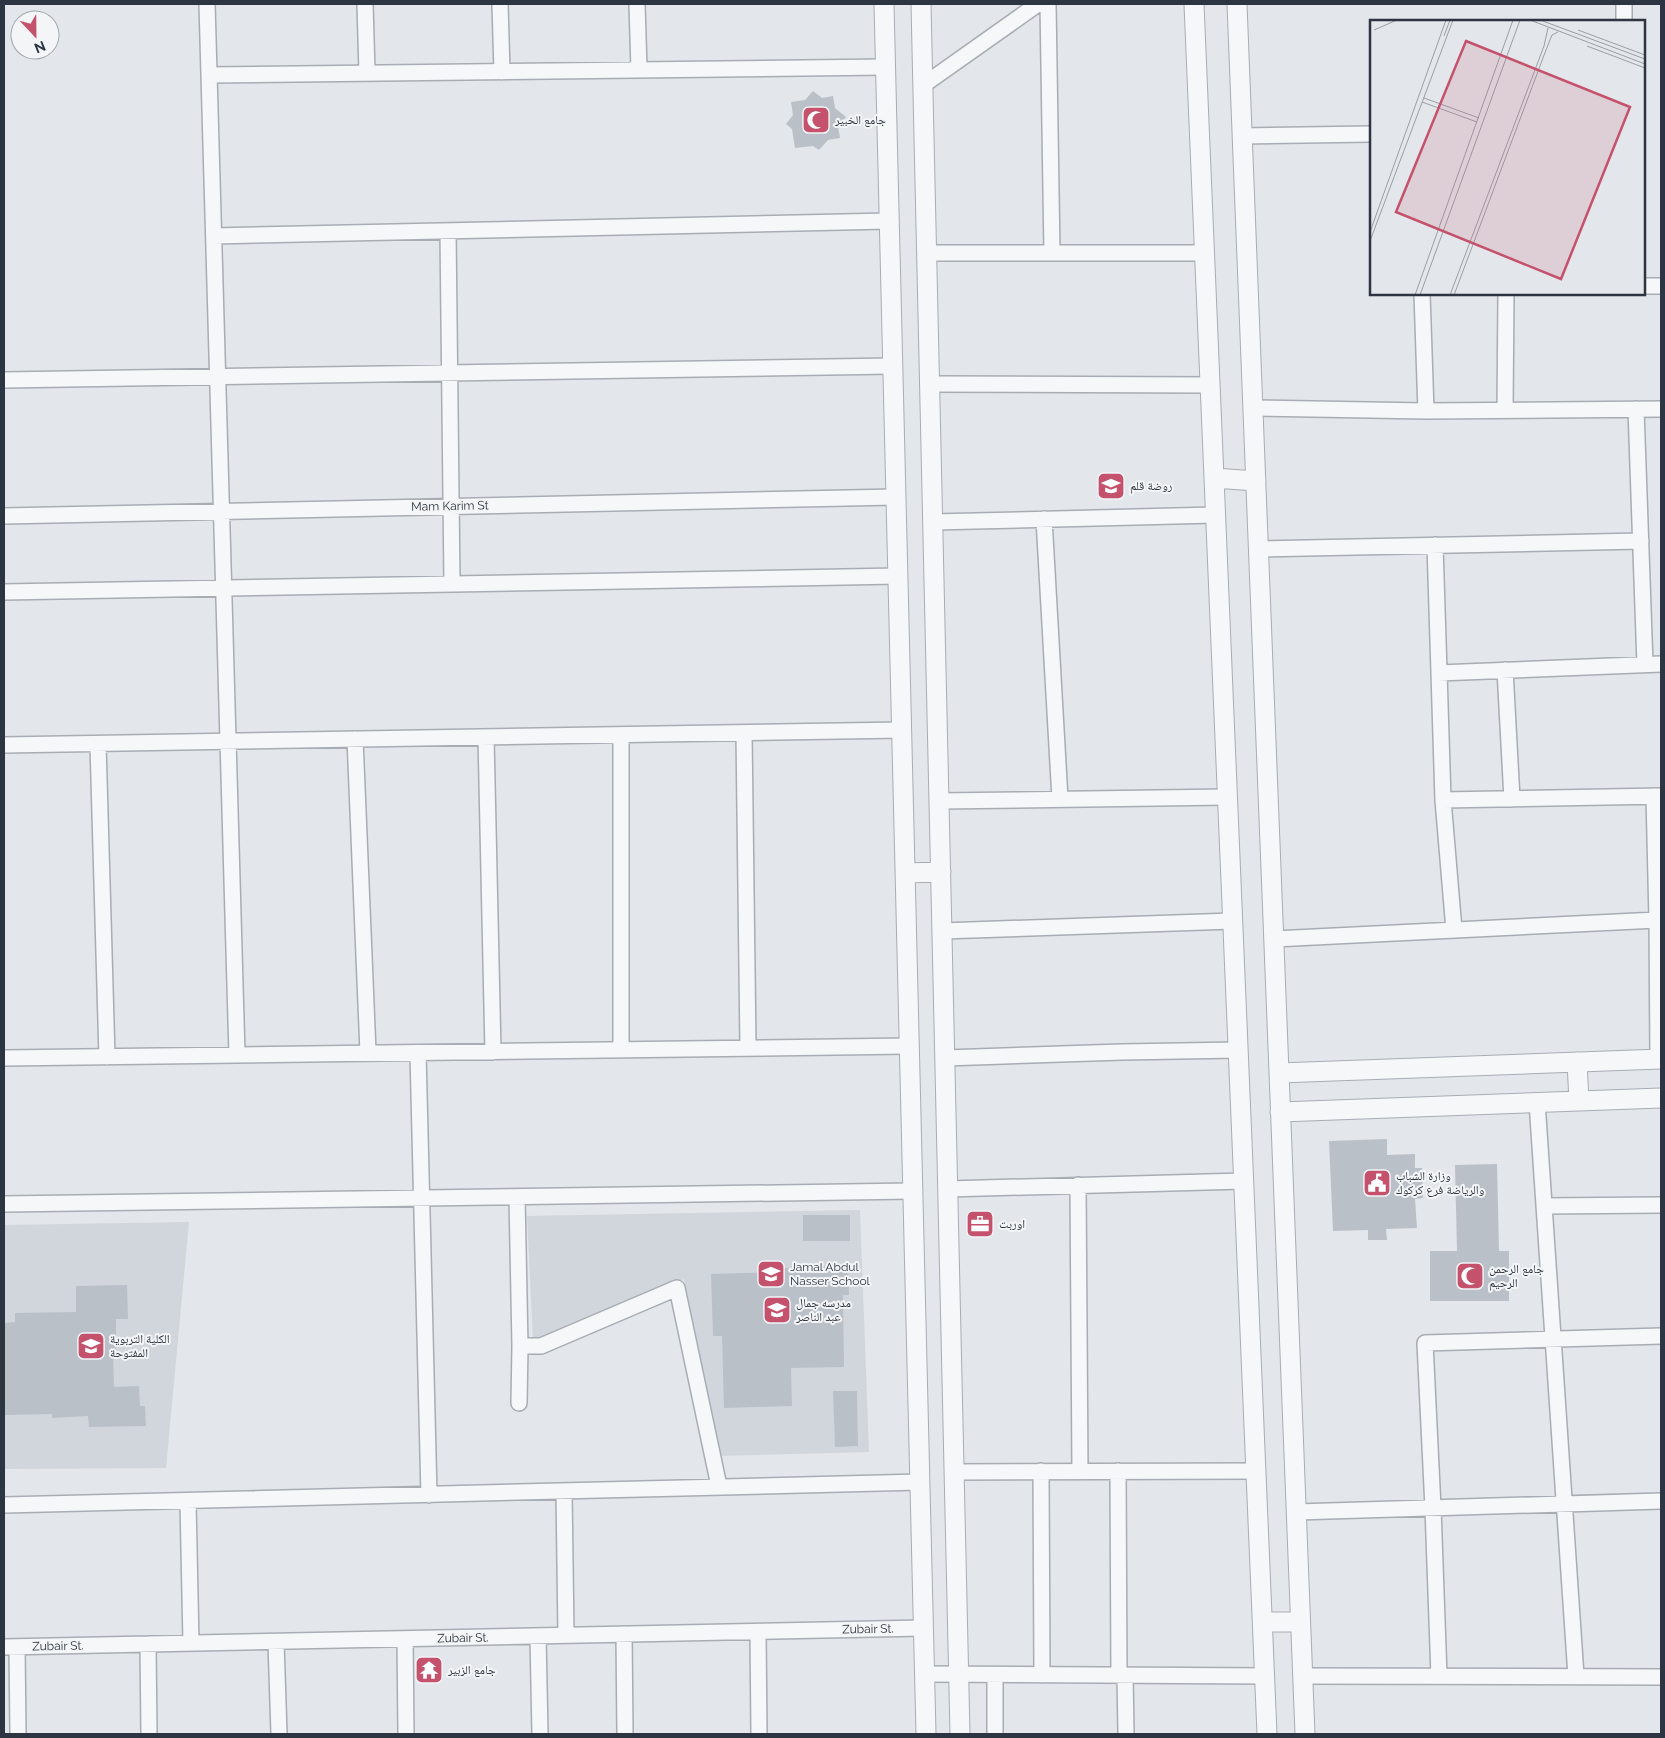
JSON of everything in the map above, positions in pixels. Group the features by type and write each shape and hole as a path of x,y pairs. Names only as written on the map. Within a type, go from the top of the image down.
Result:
{"street":[{"path":"207,4 236,1055"},
{"path":"365,4 367,73"},
{"path":"500,4 502,72"},
{"path":"637,4 639,70"},
{"path":"884,4 926,1734"},
{"path":"921,4 960,1734"},
{"path":"922,86 1038,4"},
{"path":"1048,4 1052,253"},
{"path":"1194,4 1267,1734"},
{"path":"1237,4 1305,1734"},
{"path":"1624,4 1624,20"},
{"path":"209,75 886,67"},
{"path":"1242,136 1370,134"},
{"path":"214,236 890,221"},
{"path":"448,231 452,584"},
{"path":"927,253 1205,253"},
{"path":"1645,286 1661,286"},
{"path":"1422,295 1426,412"},
{"path":"1505,409 1506,295"},
{"path":"4,380 893,366"},
{"path":"930,384 1210,385"},
{"path":"1254,408 1426,412 1505,409 1661,409"},
{"path":"1636,409 1645,665"},
{"path":"1214,478 1256,480"},
{"name":"Mam Karim St","path":"4,516 896,497"},
{"path":"933,522 1216,515"},
{"path":"1044,519 1060,799"},
{"path":"1258,549 1641,542"},
{"path":"1435,545 1443,800 1454,930"},
{"path":"4,592 898,576"},
{"path":"1439,673 1661,664"},
{"path":"1505,670 1512,798"},
{"path":"4,745 902,730"},
{"path":"744,733 748,1048"},
{"path":"621,735 621,1050"},
{"path":"486,737 493,1052"},
{"path":"354,739 368,1052"},
{"path":"98,744 107,1057"},
{"path":"1279,1073 1660,1059 1657,920 1658,796 1443,800"},
{"path":"939,801 1227,797"},
{"path":"905,873 941,872"},
{"path":"1274,939 1657,920"},
{"path":"942,931 1232,921"},
{"path":"4,1058 909,1046"},
{"path":"945,1058 1238,1050"},
{"path":"418,1053 429,1495"},
{"path":"1577,1062 1579,1101"},
{"path":"1280,1112 1661,1098"},
{"path":"1537,1102 1576,1676"},
{"path":"947,1189 1243,1181"},
{"path":"1078,1185 1080,1471"},
{"path":"4,1204 912,1191"},
{"path":"517,1197 520,1346 519,1403"},
{"path":"1544,1206 1661,1205"},
{"path":"520,1346 541,1346 677,1288 719,1486"},
{"path":"1439,1676 1425,1343 1661,1336"},
{"path":"1041,1471 1042,1676"},
{"path":"1118,1471 1122,1676 1126,1734"},
{"path":"954,1472 1256,1471"},
{"path":"4,1505 920,1482"},
{"path":"564,1491 566,1636"},
{"path":"188,1501 191,1643"},
{"path":"1296,1512 1661,1502"},
{"path":"1263,1622 1300,1622"},
{"name":"Zubair St.","path":"11,1647 923,1628"},
{"path":"758,1632 759,1734"},
{"path":"624,1634 625,1734"},
{"path":"538,1636 540,1734"},
{"path":"405,1639 406,1734"},
{"path":"276,1642 279,1734"},
{"path":"148,1644 149,1734"},
{"path":"11,1647 18,1734"},
{"path":"924,1674 1266,1676"},
{"path":"994,1675 995,1734"},
{"path":"1302,1676 1661,1677"}],"shaded area":[{"name":"مدرسه جمال عبد الناصر","path":"860,1210 869,1452 720,1456 684,1279 533,1341 527,1216"},
{"name":"الكلية التربوية المفتوحة","path":"189,1222 166,1468 4,1469 4,1225"}],"building":[{"name":"جامع الخبير","path":"813,91 822,98 833,96 835,108 846,117 838,127 840,138 828,140 819,150 813,146 795,148 792,129 786,124 793,115 791,102 805,100"},
{"name":"وزارة الشباب والرياضة فرع كركوك","path":"1387,1139 1387,1155 1415,1154 1415,1168 1422,1168 1423,1198 1415,1199 1417,1228 1386,1229 1387,1240 1368,1240 1368,1230 1333,1231 1329,1141"},
{"path":"1497,1164 1499,1251 1509,1251 1509,1301 1430,1301 1430,1251 1457,1251 1455,1165"},
{"path":"803,1215 850,1215 850,1241 803,1241"},
{"path":"848,1265 849,1295 843,1295 844,1367 791,1368 792,1406 724,1408 722,1336 713,1336 711,1274 782,1272 782,1268"},
{"path":"127,1285 128,1319 116,1319 116,1352 113,1352 114,1387 139,1386 140,1406 145,1406 146,1426 89,1427 88,1416 52,1418 52,1414 4,1415 4,1323 15,1322 15,1313 76,1312 76,1286"},
{"path":"833,1391 857,1391 858,1446 835,1447"}],"place":[{"name":"جامع الخبير","path":"816,120"},
{"name":"روضة قلم","path":"1111,486"},
{"name":"وزارة الشباب والرياضة فرع كركوك","path":"1377,1183"},
{"name":"اوربت","path":"980,1224"},
{"name":"Jamal Abdul Nasser School","path":"771,1274"},
{"name":"جامع الرحمن الرحيم","path":"1470,1276"},
{"name":"مدرسه جمال عبد الناصر","path":"777,1310"},
{"name":"الكلية التربوية المفتوحة","path":"91,1346"},
{"name":"جامع الزبير","path":"429,1670"}]}
